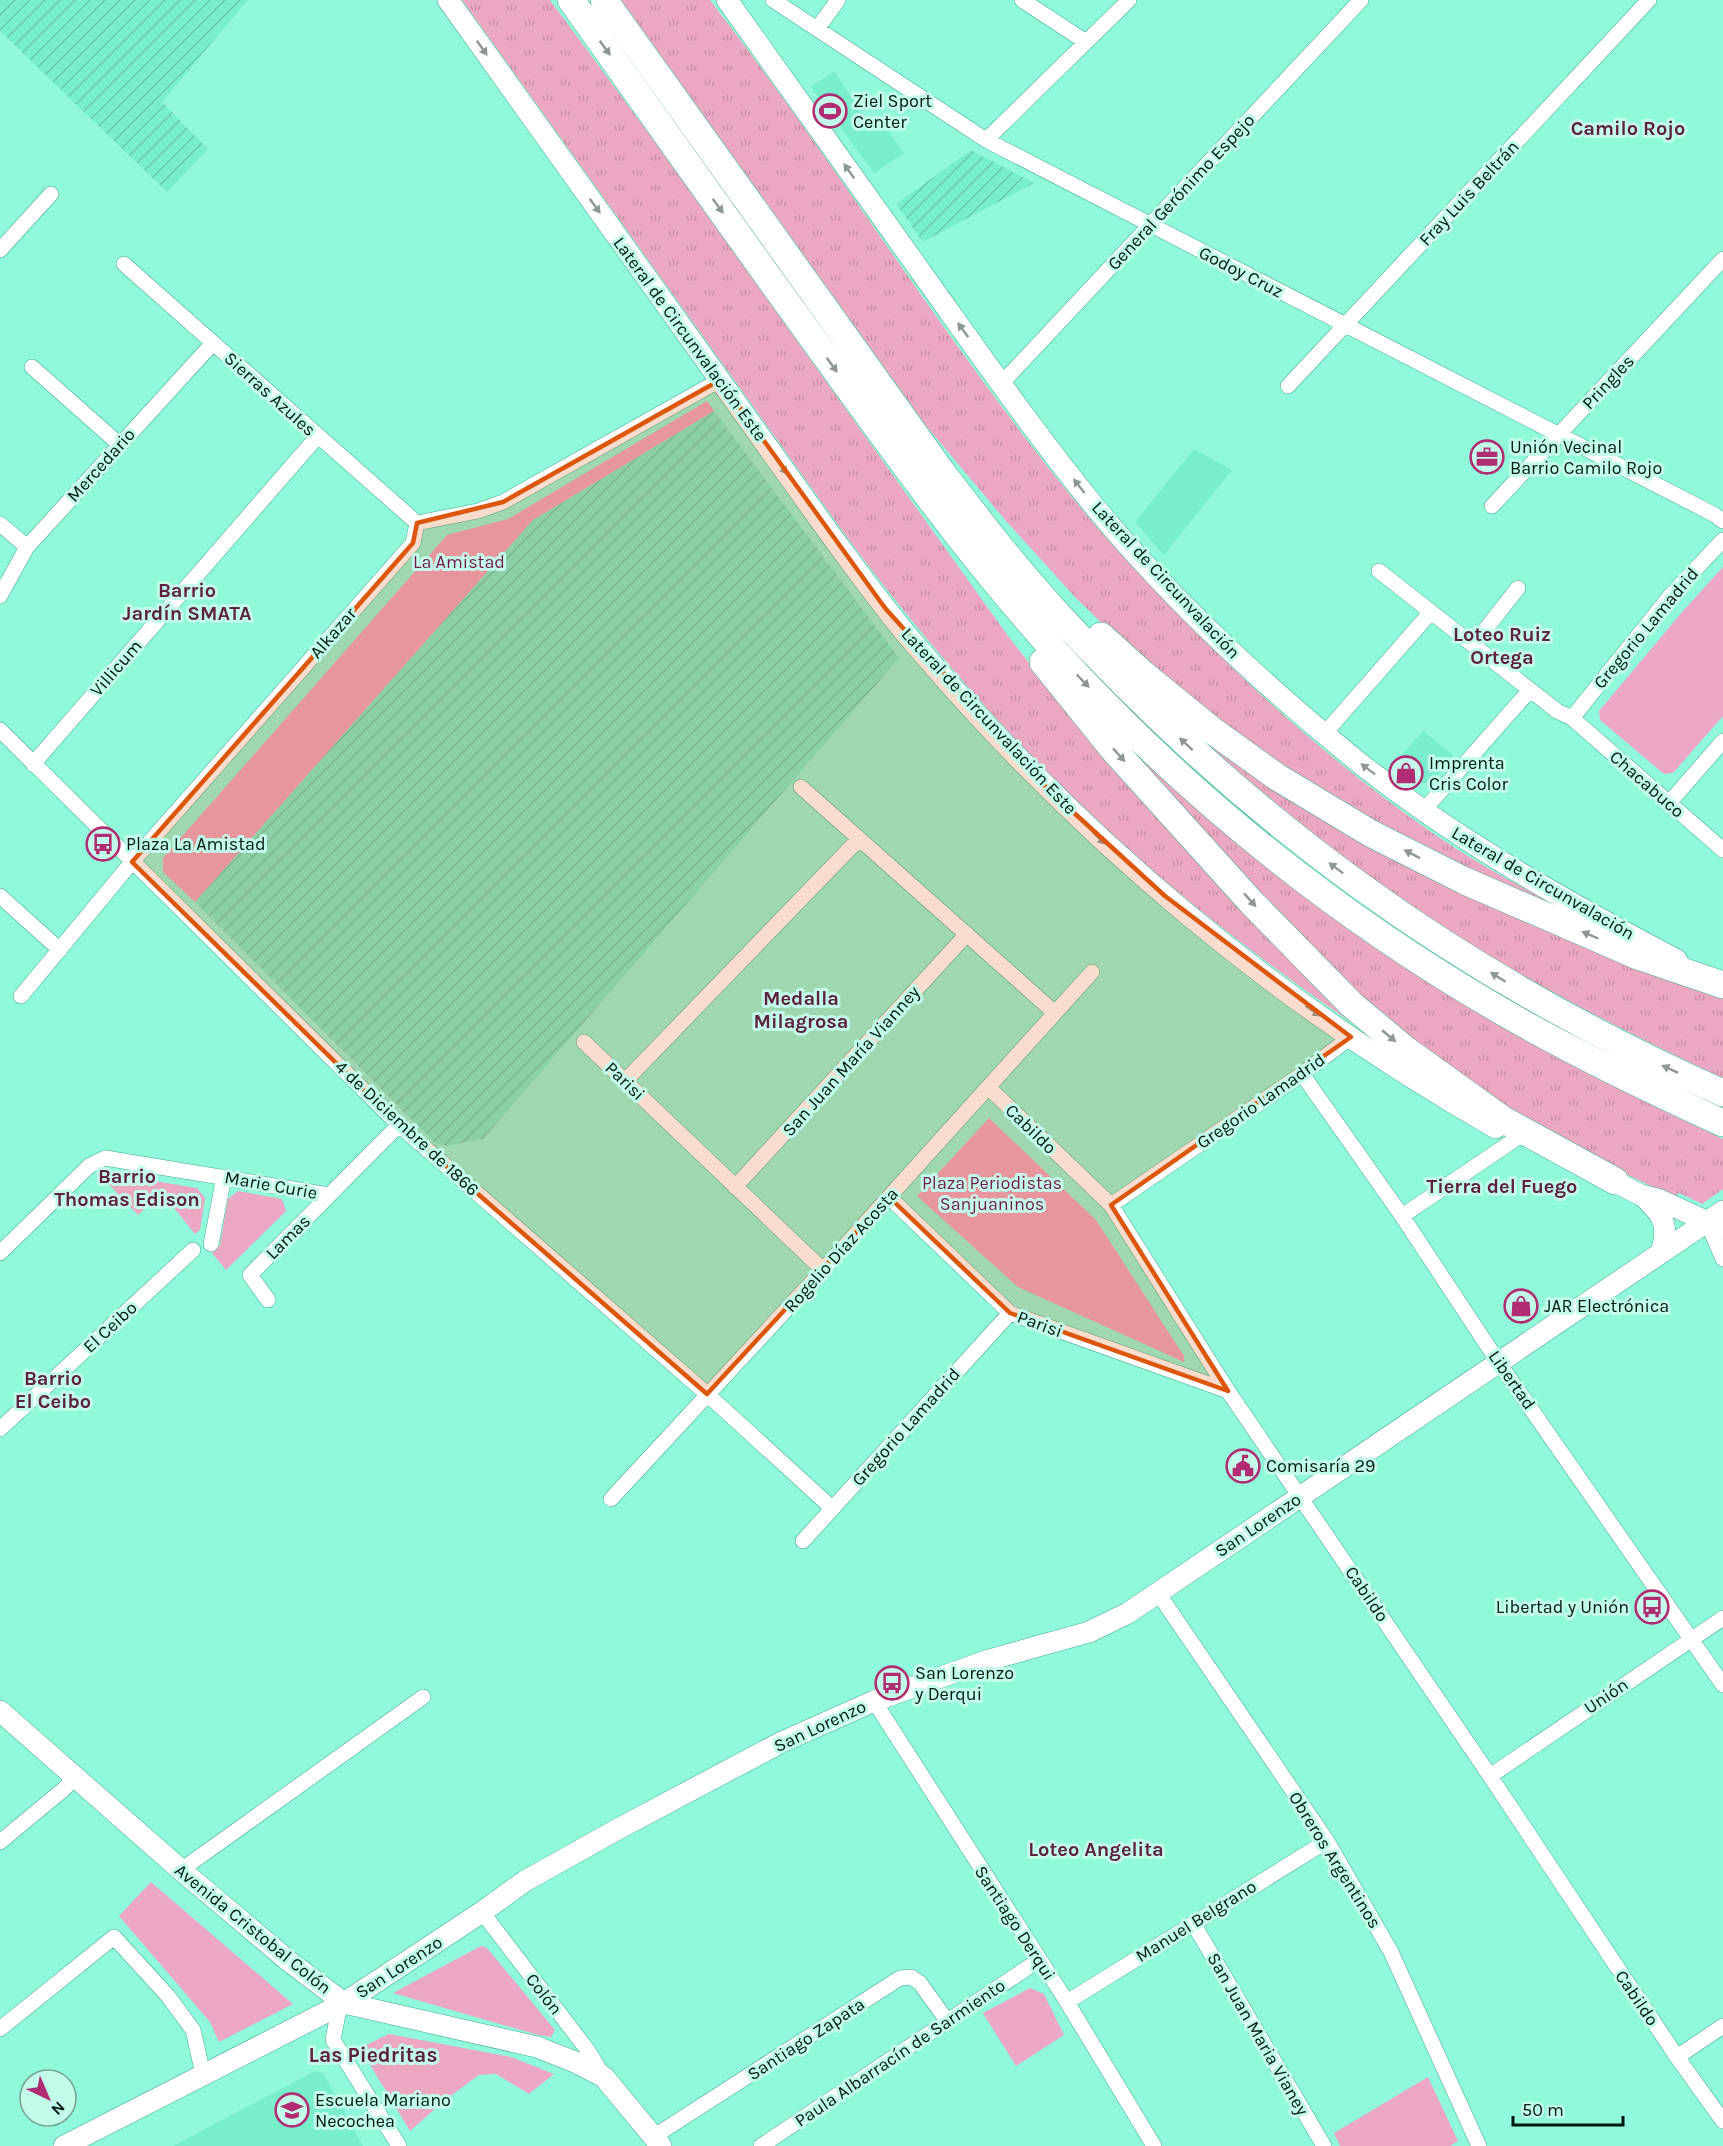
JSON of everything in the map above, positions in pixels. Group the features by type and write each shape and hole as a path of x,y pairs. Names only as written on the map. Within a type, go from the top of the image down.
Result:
{"highway":[{"path":"571,0 1048,668 1113,749 1252,903 1330,984 1406,1050 1482,1106 1531,1136 1615,1181"},
{"path":"604,0 941,471 1026,578 1084,643 1182,741 1280,825 1379,900 1452,949 1506,982 1616,1042 1723,1093"},
{"path":"941,471 1096,632 1184,708 1277,777 1370,832 1465,880 1638,956 1723,984"},
{"path":"934,506 1009,599 1104,703 1183,778 1266,849 1359,919 1482,1000 1600,1065 1723,1123"}],"street":[{"name":"Lateral de Circunvalación Este","path":"448,0 830,534 892,616 947,681 1041,781 1100,838 1165,896 1266,976 1351,1037 1453,1103 1517,1138 1615,1181 1641,1195 1718,1221"},
{"name":"Lateral de Circunvalación","path":"727,0 1001,384 1091,501 1145,563 1228,647 1281,697 1347,753 1474,845 1555,894 1723,984"},
{"name":"Godoy Cruz","path":"773,0 986,140 1723,521"},
{"path":"817,29 838,0"},
{"path":"1023,0 1086,42"},
{"path":"986,140 1129,0"},
{"name":"General Gerónimo Espejo","path":"1001,384 1361,0"},
{"name":"Fray Luis Beltrán","path":"1288,386 1649,0"},
{"path":"0,250 51,194"},
{"name":"Pringles","path":"1492,506 1723,259"},
{"name":"Sierras Azules","path":"124,264 417,523"},
{"name":"Mercedario","path":"0,596 27,548 213,343"},
{"path":"32,367 119,444"},
{"path":"417,523 478,512 503,502 720,380"},
{"name":"Villicum","path":"33,764 317,437"},
{"name":"Alkazar","path":"21,996 132,862 413,543 417,523"},
{"path":"0,524 27,548"},
{"name":"Gregorio Lamadrid","path":"1572,718 1670,596 1723,540"},
{"name":"Chacabuco","path":"1379,571 1557,711 1572,718 1723,850"},
{"path":"1473,645 1518,588"},
{"path":"1325,733 1431,612"},
{"path":"1424,810 1530,690"},
{"name":"4 de Diciembre de 1866","path":"0,730 399,1125 707,1395 832,1508"},
{"path":"1669,803 1723,741"},
{"path":"801,787 1055,1013"},
{"path":"625,1081 859,838"},
{"path":"0,896 60,950"},
{"name":"San Juan María Vianney","path":"735,1187 967,934"},
{"name":"Rogelio Díaz Acosta","path":"611,1499 823,1270 1092,972"},
{"name":"Gregorio Lamadrid","path":"1111,1205 1302,1074 1351,1037"},
{"name":"Parisi","path":"584,1042 823,1270"},
{"name":"Libertad","path":"1302,1074 1723,1685"},
{"name":"Cabildo","path":"988,1087 1111,1205 1228,1391 1490,1776 1677,2057 1723,2121"},
{"name":"Lamas","path":"268,1300 250,1275 399,1125"},
{"path":"1402,1216 1517,1138"},
{"name":"Marie Curie","path":"0,1253 89,1166 105,1158 329,1195"},
{"path":"211,1244 224,1177"},
{"path":"1641,1195 1652,1205 1664,1222 1665,1237 1661,1254"},
{"name":"Parisi","path":"889,1197 1010,1313 1228,1391"},
{"path":"1718,1221 1723,1259"},
{"name":"San Lorenzo","path":"63,2146 344,2003 525,1881 780,1743 874,1701 989,1660 1089,1632 1128,1613 1661,1254 1718,1221"},
{"name":"El Ceibo","path":"0,1430 193,1250"},
{"name":"Gregorio Lamadrid","path":"803,1541 1010,1313"},
{"name":"Obreros Argentinos","path":"1158,1593 1327,1841 1390,1952 1479,2146"},
{"name":"Unión","path":"1490,1776 1723,1618"},
{"path":"181,1870 423,1697"},
{"name":"Santiago Derqui","path":"874,1701 1066,2002 1154,2146"},
{"name":"Avenida Cristobal Colón","path":"0,1711 181,1870 290,1962 344,2003 537,2047 575,2062 604,2077 657,2141"},
{"path":"0,1842 74,1778"},
{"name":"Manuel Belgrano","path":"1066,2002 1327,1841"},
{"name":"Colón","path":"482,1912 589,2052 604,2077"},
{"name":"San Juan Maria Vianey","path":"1193,1923 1324,2146"},
{"path":"0,2028 114,1936 168,1996 193,2030 203,2074"},
{"name":"Paula Albarracín de Sarmiento","path":"761,2146 1039,1960"},
{"name":"Santiago Zapata","path":"657,2141 900,1978 911,1977 921,1983 948,2022"},
{"path":"344,2003 338,2014 333,2040 399,2146"},
{"path":"1677,2057 1723,2026"}],"highlighted area":[{"path":"720,380 885,608 1048,789 1165,896 1351,1037 1111,1205 1228,1391 1010,1313 889,1197 707,1394 399,1125 132,862 413,543 417,523 503,502"}],"shaded area":[{"path":"0,0 248,0 162,102 208,149 167,192 0,31"},
{"path":"834,71 867,121 877,115 904,153 874,173 811,87"},
{"path":"971,150 1034,183 923,242 896,204"},
{"path":"714,411 899,658 483,1139 447,1146 435,1143 195,902 533,520"},
{"path":"1194,449 1232,470 1164,555 1135,522"},
{"path":"1423,731 1454,756 1431,782 1417,784 1393,765"},
{"name":"Escuela Mariano Necochea","path":"315,2071 323,2073 363,2146 173,2146"}],"green space":[{"path":"462,0 550,0 644,127 1008,636 1072,718 1374,1038 1250,949 1161,878 1053,778 978,698 942,657 841,529"},
{"path":"621,0 710,0 758,63 941,323 1035,451 1119,552 1255,689 1361,780 1437,836 1516,884 1653,953 1378,826 1239,737 1113,634 1075,597 1006,521 927,427"},
{"name":"La Amistad","path":"707,401 714,411 533,520 195,902 163,872 163,858 447,535 508,519"},
{"path":"1723,567 1723,716 1673,773 1664,774 1600,720 1599,711"},
{"path":"1163,705 1228,749 1723,996 1723,1078 1635,1036 1549,990 1423,914 1354,866 1298,822"},
{"path":"1115,738 1119,738 1287,883 1360,937 1410,970 1460,1002 1563,1060 1723,1139 1723,1189 1702,1204 1679,1193 1674,1197 1575,1150 1508,1115 1390,1030"},
{"name":"Plaza Periodistas Sanjuaninos","path":"989,1118 1096,1220 1184,1356 1184,1362 1018,1287 917,1196"},
{"path":"117,1175 197,1188 205,1198 200,1230 195,1234 162,1193 138,1215 102,1177"},
{"path":"238,1191 282,1199 286,1211 226,1270 212,1253 220,1245 228,1199"},
{"path":"151,1882 293,2004 219,2042 210,2022 119,1916"},
{"path":"481,1946 487,1948 555,2030 551,2037 393,1993"},
{"path":"1030,1988 1044,1994 1064,2035 1016,2066 983,2013"},
{"path":"389,2034 511,2057 554,2074 529,2094 496,2074 479,2075 445,2100 410,2131 360,2048"},
{"path":"1428,2077 1458,2141 1450,2146 1340,2146 1334,2133"}],"place":[{"name":"Ziel Sport Center","path":"830,111"},
{"name":"Unión Vecinal Barrio Camilo Rojo","path":"1487,457"},
{"name":"Imprenta Cris Color","path":"1406,773"},
{"name":"Plaza La Amistad","path":"103,844"},
{"name":"JAR Electrónica","path":"1521,1306"},
{"name":"Comisaría 29","path":"1243,1466"},
{"name":"Libertad y Unión","path":"1652,1607"},
{"name":"San Lorenzo y Derqui","path":"892,1683"},
{"name":"Escuela Mariano Necochea","path":"292,2110"}],"district":[{"name":"Camilo Rojo","path":"1628,128"},
{"name":"Barrio Jardín SMATA","path":"187,602"},
{"name":"Loteo Ruiz Ortega","path":"1502,646"},
{"name":"Medalla Milagrosa","path":"801,1010"},
{"name":"Tierra del Fuego","path":"1502,1186"},
{"name":"Barrio Thomas Edison","path":"127,1188"},
{"name":"Barrio El Ceibo","path":"53,1390"},
{"name":"Loteo Angelita","path":"1096,1849"},
{"name":"Las Piedritas","path":"373,2055"}]}
